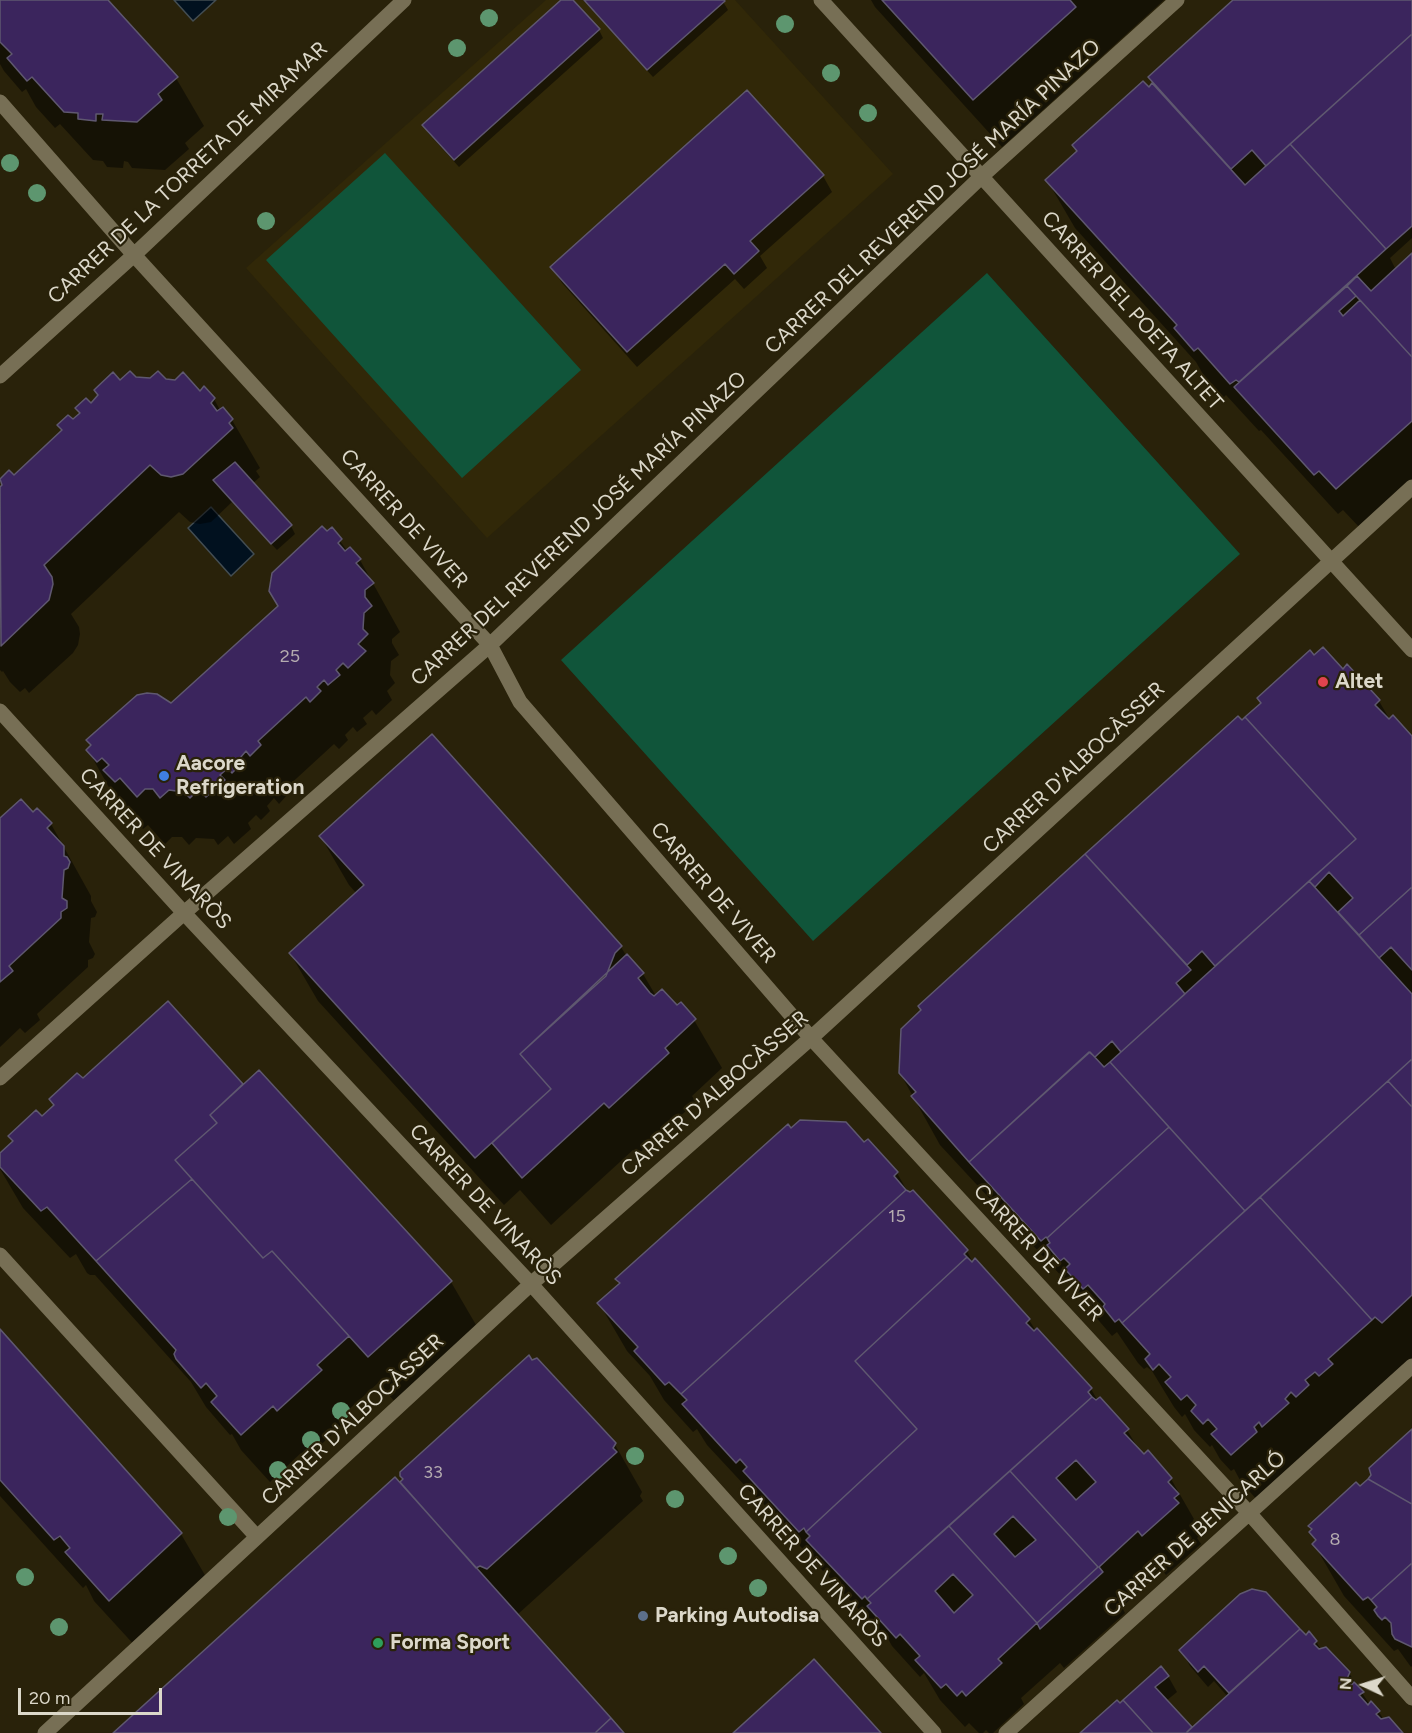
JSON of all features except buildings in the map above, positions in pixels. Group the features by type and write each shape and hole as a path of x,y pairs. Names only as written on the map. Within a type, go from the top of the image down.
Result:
{"street":[{"name":"CARRER DE LA TORRETA DE MIRAMAR","path":"0,376 134,255 404,0"},
{"name":"CARRER DEL POETA ALTET","path":"821,0 1412,650"},
{"name":"CARRER DEL REVEREND JOSÉ MARÍA PINAZO","path":"0,1078 184,913 490,645 981,177 1177,0"},
{"name":"CARRER DE VIVER","path":"0,102 134,255 490,645 520,702 811,1038 1250,1514 1412,1698"},
{"name":"CARRER D'ALBOCÀSSER","path":"45,1733 531,1284 811,1038 1412,487"},
{"name":"CARRER DE VINARÒS","path":"0,711 184,913 531,1284 934,1733"},
{"path":"0,1255 257,1537"},
{"name":"CARRER DE BENICARLÓ","path":"1006,1733 1412,1366"}],"shaded area":[{"path":"546,0 735,0 893,174 487,538 246,268"}],"green space":[{"path":"385,153 581,370 462,478 266,260"},
{"path":"987,273 1240,554 813,941 561,660"}],"water":[{"path":"174,0 216,0 193,21"},
{"path":"211,507 254,554 231,576 188,528"}],"place":[{"name":"Altet","path":"1323,682"},
{"name":"Aacore Refrigeration","path":"164,776"},
{"name":"Parking Autodisa","path":"643,1616"},
{"name":"Forma Sport","path":"378,1643"}]}
